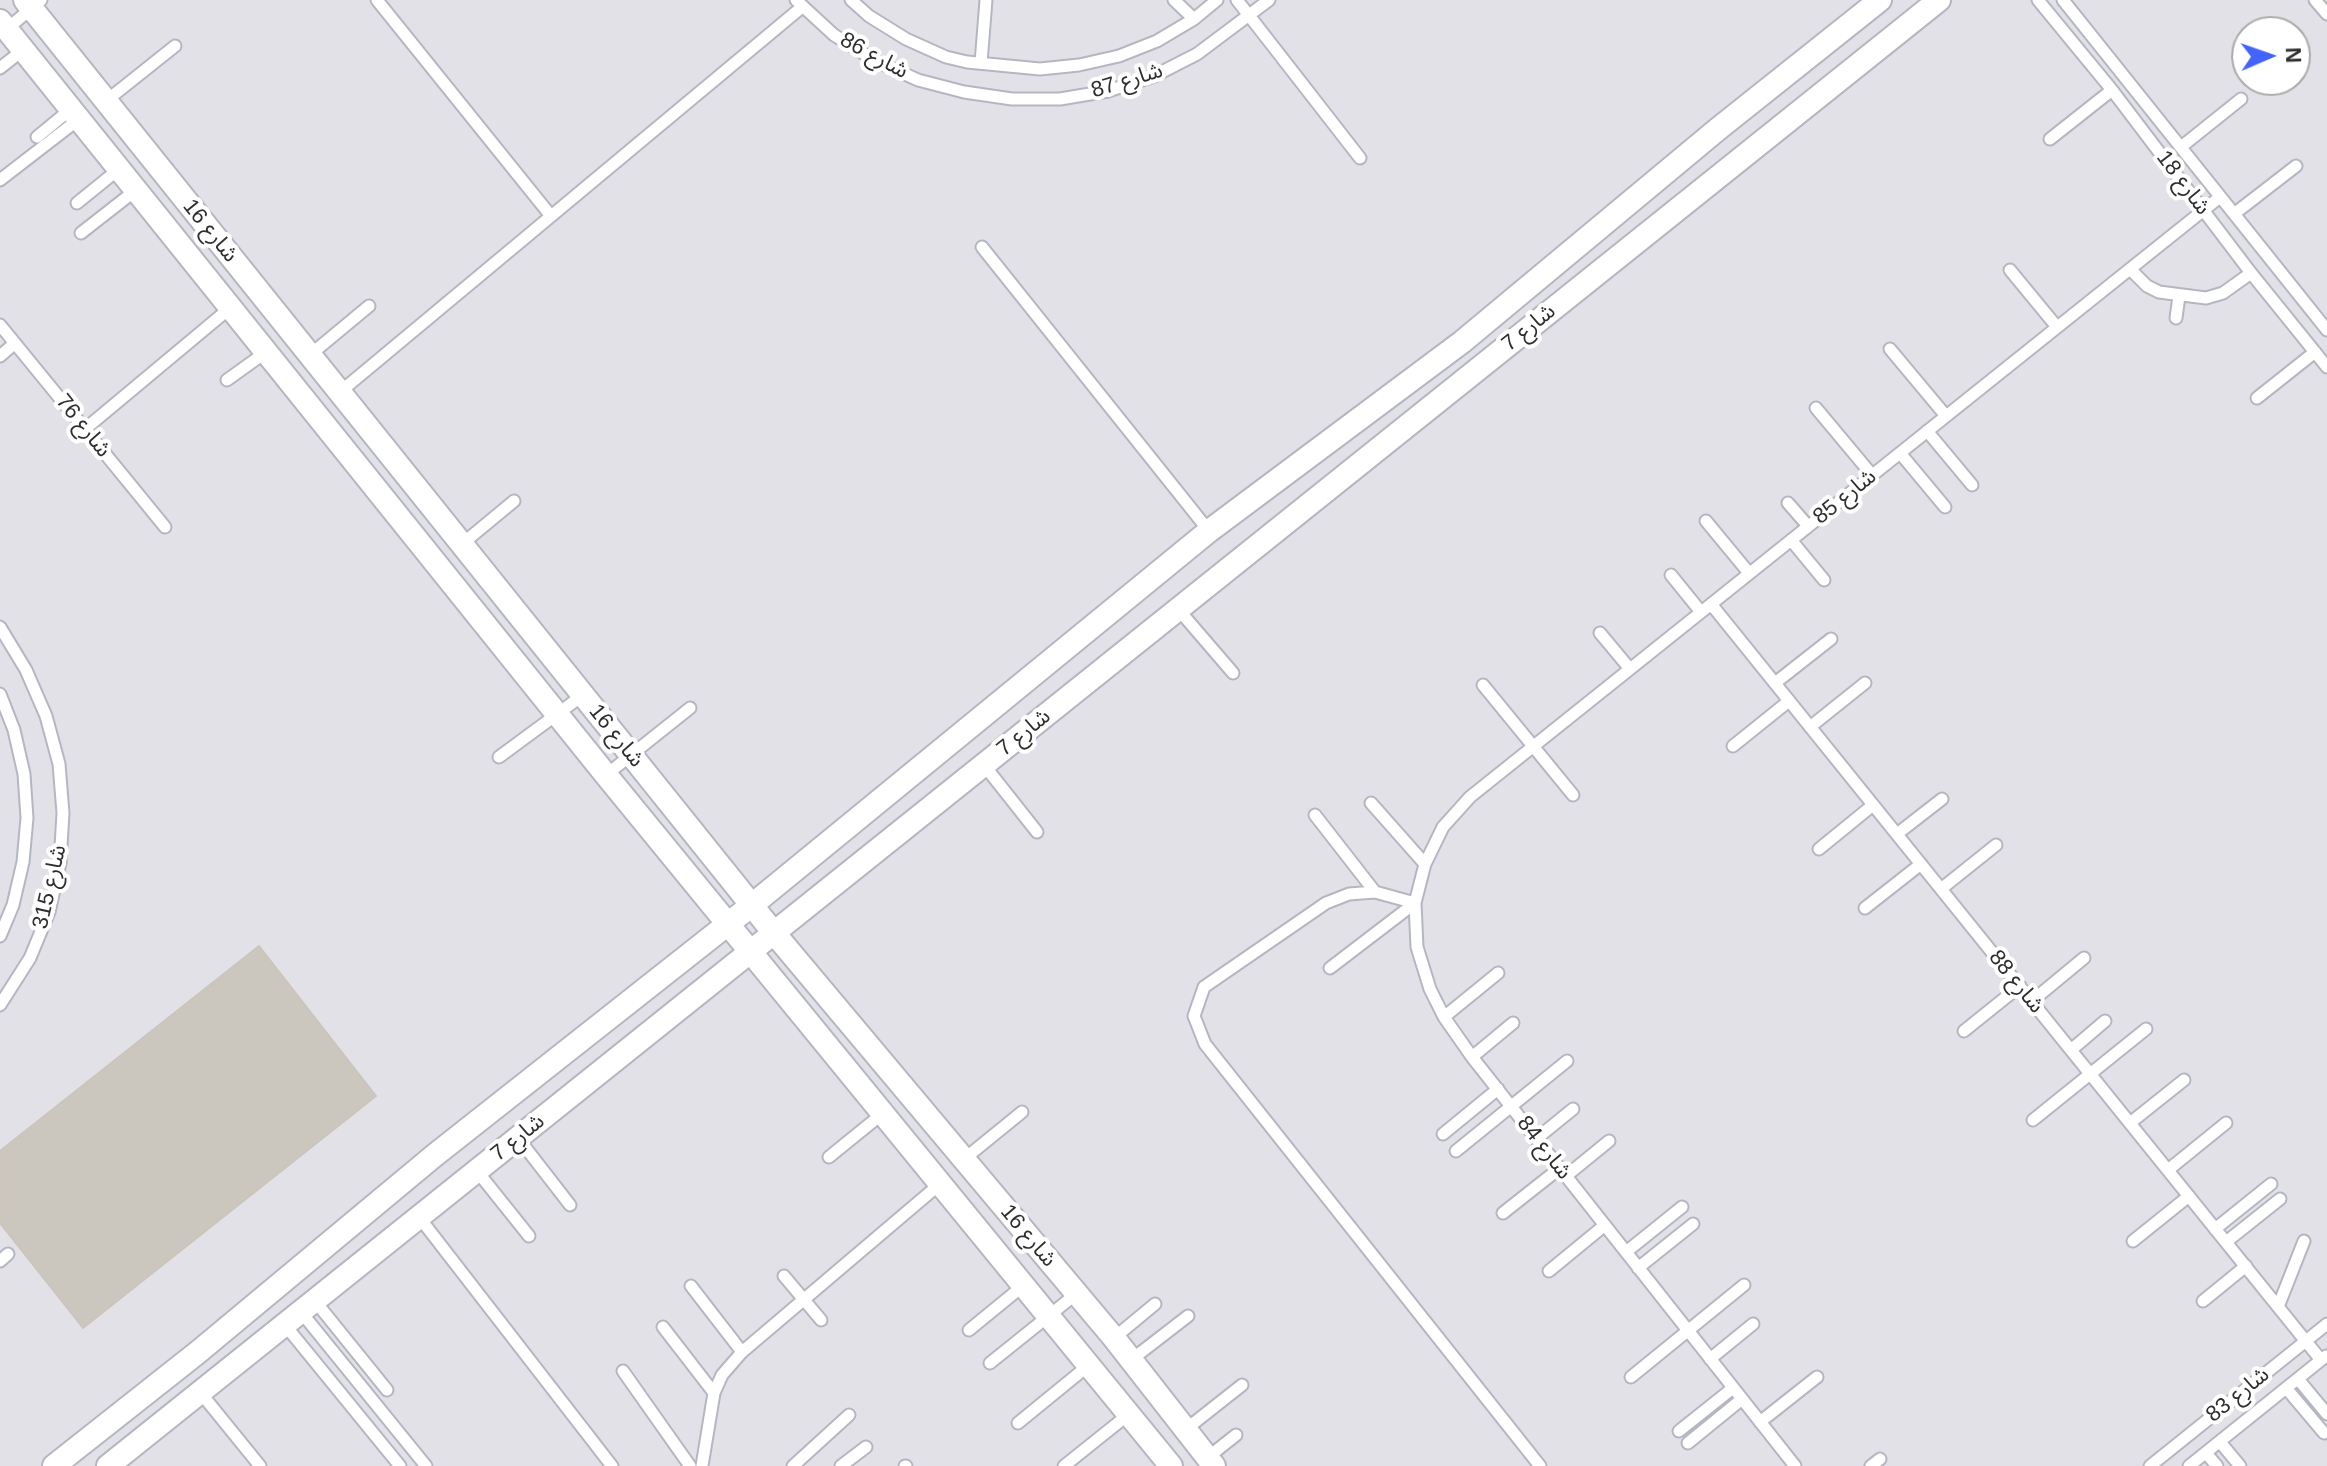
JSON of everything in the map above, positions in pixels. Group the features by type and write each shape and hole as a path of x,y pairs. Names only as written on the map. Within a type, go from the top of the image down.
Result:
{"street":[{"name":"شارع 7","path":"54,1466 197,1353 435,1155 729,924 1209,531 1462,342 1718,129 1880,0"},
{"name":"شارع 7","path":"108,1466 1939,0"},
{"name":"شارع 16","path":"33,3 106,101 774,933 1114,1338 1210,1462"},
{"name":"شارع 16","path":"3,25 606,775 1090,1364 1166,1465"},
{"path":"361,469 385,448"},
{"path":"859,1085 883,1065"}],"lane":[{"path":"377,0 551,216"},
{"name":"شارع 86","path":"851,0 869,16 906,39 946,57 967,62"},
{"path":"981,63 986,0"},
{"path":"1174,0 1194,19"},
{"name":"شارع 87","path":"967,62 1040,69 1119,56 1157,41 1194,19 1217,0"},
{"path":"1237,0 1360,158"},
{"name":"شارع 87","path":"964,92 1012,99 1060,99 1108,91 1154,76 1197,54 1269,0"},
{"name":"شارع 18","path":"2038,0 2112,90 2251,273 2327,367"},
{"name":"شارع 18","path":"2063,0 2327,330"},
{"path":"2315,0 2327,14"},
{"path":"3,25 33,3"},
{"path":"340,392 799,4"},
{"name":"شارع 86","path":"799,4 834,35 874,60 918,80 964,92"},
{"path":"106,101 175,46"},
{"path":"0,68 23,50"},
{"path":"2050,139 2112,90"},
{"path":"2181,147 2241,99"},
{"path":"37,137 75,114"},
{"path":"0,180 75,114"},
{"path":"2234,214 2296,166"},
{"path":"77,203 119,169"},
{"path":"81,233 136,190"},
{"name":"شارع 85","path":"1470,797 2220,197"},
{"path":"982,247 1209,531"},
{"path":"2130,269 2147,286 2159,292 2206,298 2223,293 2251,273"},
{"path":"2010,270 2057,327"},
{"path":"2176,318 2179,296"},
{"path":"310,355 369,306"},
{"path":"85,429 230,308"},
{"name":"شارع 76","path":"0,325 165,527"},
{"path":"0,356 15,343"},
{"path":"1890,349 1946,416"},
{"path":"227,380 266,352"},
{"path":"2257,398 2315,352"},
{"path":"1816,408 1872,475"},
{"path":"1927,431 1972,485"},
{"path":"1900,453 1945,507"},
{"path":"462,544 514,501"},
{"path":"1788,503 1808,526"},
{"path":"1706,521 1749,573"},
{"path":"1791,540 1824,580"},
{"path":"1671,575 1701,612"},
{"name":"شارع 88","path":"1711,604 2305,1341 2324,1358"},
{"path":"1178,609 1233,673"},
{"name":"شارع 315","path":"0,627 26,670 46,716 59,764 63,813 60,863 49,912 30,958 0,1005"},
{"path":"1600,633 1630,669"},
{"path":"1775,683 1831,639"},
{"path":"1810,727 1865,683"},
{"path":"1483,685 1573,795"},
{"name":"شارع 315","path":"0,694 14,730 24,774 27,818 23,862 13,905 0,936"},
{"path":"499,757 583,695"},
{"path":"1733,746 1789,701"},
{"path":"606,775 690,708"},
{"path":"984,765 1037,832"},
{"name":"شارع 84","path":"1470,797 1443,827 1425,864 1415,903 1417,947 1430,989 1444,1017 1472,1057 1795,1466"},
{"path":"1897,834 1942,799"},
{"path":"1371,803 1425,864"},
{"path":"1819,849 1873,805"},
{"path":"1315,815 1375,892"},
{"path":"1941,889 1996,845"},
{"path":"1865,908 1921,864"},
{"path":"1415,903 1375,892 1349,894 1326,903 1204,987 1194,1016 1205,1044 1540,1466"},
{"path":"1330,968 1415,903"},
{"path":"2032,1001 2084,958"},
{"path":"1444,1017 1498,973"},
{"path":"1964,1031 2020,986"},
{"path":"2071,1050 2105,1021"},
{"path":"1472,1057 1513,1023"},
{"path":"2033,1120 2146,1029"},
{"path":"1456,1151 1567,1061"},
{"path":"2130,1123 2184,1080"},
{"path":"1443,1134 1498,1089"},
{"path":"1536,1139 1573,1109"},
{"path":"963,1160 1022,1112"},
{"path":"829,1157 882,1114"},
{"path":"2168,1170 2226,1123"},
{"path":"518,1138 570,1205"},
{"path":"1503,1213 1609,1141"},
{"path":"477,1171 529,1236"},
{"path":"702,1466 714,1393 722,1375 742,1352 941,1183"},
{"path":"2215,1229 2271,1184"},
{"path":"2133,1241 2189,1196"},
{"path":"2226,1242 2280,1199"},
{"path":"1626,1252 1682,1207"},
{"path":"419,1217 612,1466"},
{"path":"1638,1268 1693,1224"},
{"path":"1549,1271 1605,1225"},
{"path":"2278,1307 2304,1241"},
{"path":"2203,1301 2246,1266"},
{"path":"784,1276 821,1320"},
{"path":"969,1330 1025,1285"},
{"path":"1631,1377 1744,1285"},
{"path":"691,1286 742,1352"},
{"path":"990,1363 1076,1294"},
{"path":"1114,1338 1155,1304"},
{"path":"300,1312 387,1390"},
{"path":"300,1312 400,1466"},
{"path":"300,1312 426,1466"},
{"path":"1131,1360 1188,1316"},
{"path":"1710,1359 1753,1324"},
{"name":"شارع 83","path":"2150,1466 2327,1324"},
{"path":"663,1327 714,1393"},
{"name":"شارع 83","path":"2189,1466 2324,1358"},
{"path":"1018,1423 1090,1364"},
{"path":"623,1371 690,1466"},
{"path":"1760,1422 1817,1377"},
{"path":"2298,1379 2327,1414"},
{"path":"1185,1430 1242,1385"},
{"path":"1679,1431 1733,1388"},
{"path":"2286,1388 2324,1433"},
{"path":"200,1392 260,1466"},
{"path":"1688,1443 1742,1399"},
{"path":"1064,1466 1129,1414"},
{"path":"793,1466 849,1415"},
{"path":"1210,1462 1236,1435"},
{"path":"2220,1442 2240,1466"},
{"path":"841,1466 866,1447"},
{"path":"2206,1453 2217,1466"}],"shaded area":[{"path":"0,0 2327,0 2327,1466 0,1466"}],"building":[{"path":"259,946 376,1096 83,1328 0,1223 0,1151"}]}
